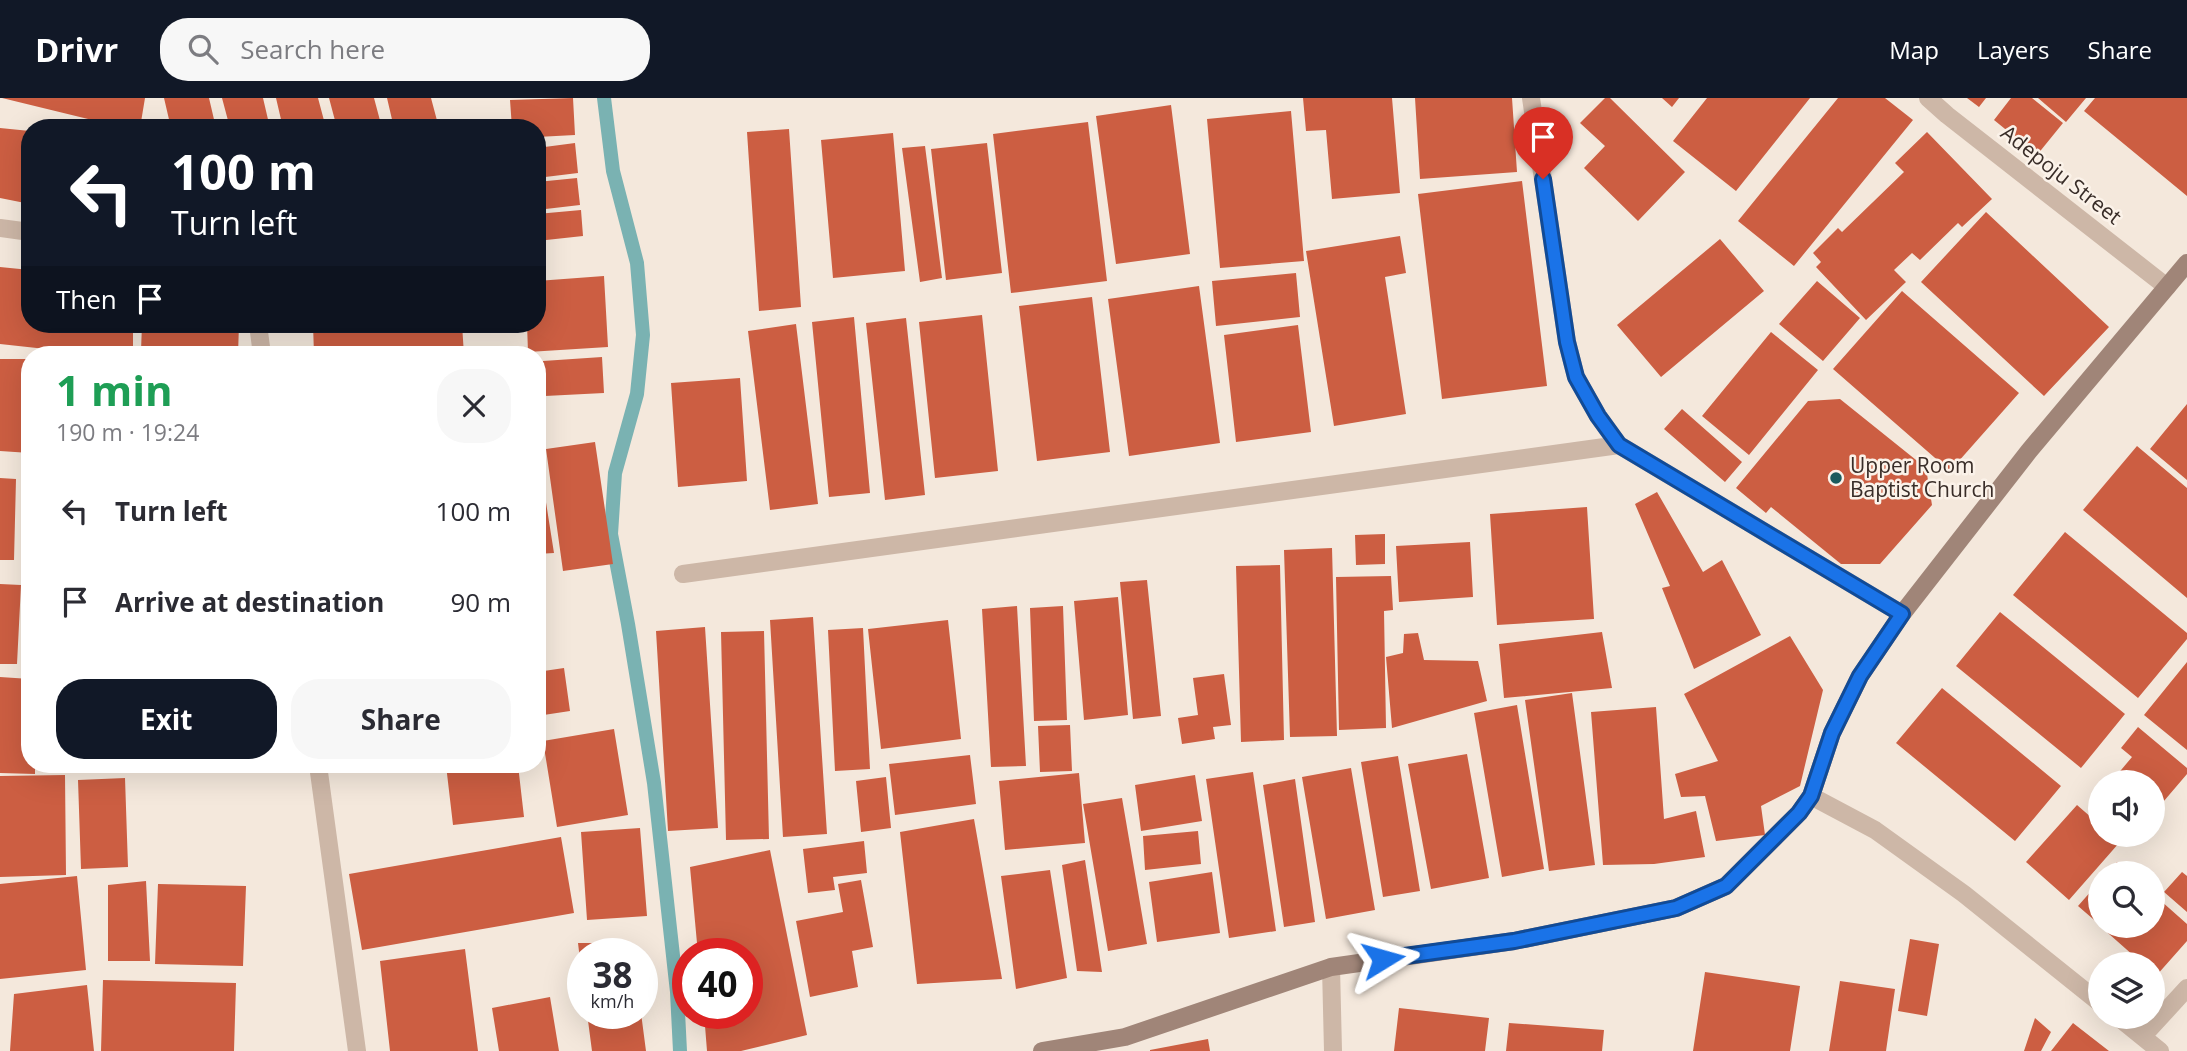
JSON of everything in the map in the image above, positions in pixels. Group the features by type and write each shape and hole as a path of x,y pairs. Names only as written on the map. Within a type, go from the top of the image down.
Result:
{"street":[{"path":"1531,98 1567,342 1576,377 1598,416 1619,445 1902,614"},
{"name":"Adepoju Street","path":"1928,98 2167,286"},
{"path":"0,228 21,231"},
{"path":"1042,1051 1125,1037 1331,967 1514,941 1676,908 1726,886 1799,813 1811,796 1832,733 1860,676 1902,614 2029,451 2187,263"},
{"path":"683,574 1619,445"},
{"path":"319,773 357,1051"},
{"path":"1811,796 1875,830 1964,894 2088,993"},
{"path":"1331,967 1333,1051"},
{"path":"2143,1036 2187,988"},
{"path":"2134,1029 2160,1051"}],"building":[{"path":"2,98 145,98 142,119 88,119"},
{"path":"164,98 209,98 214,119 169,119"},
{"path":"222,98 263,98 268,119 228,119"},
{"path":"276,98 318,98 324,119 281,119"},
{"path":"329,98 374,98 380,119 335,119"},
{"path":"387,98 431,98 437,119 392,119"},
{"path":"573,98 575,135 546,137 546,119 511,119 510,100"},
{"path":"1303,98 1392,98 1400,193 1332,199 1326,130 1306,131"},
{"path":"1415,98 1512,98 1517,172 1420,179"},
{"path":"1605,98 1610,98 1685,172 1638,221 1584,168 1605,146 1580,123"},
{"path":"1662,98 1679,98 1672,107"},
{"path":"1707,98 1810,98 1736,191 1673,141"},
{"path":"1838,98 1885,98 1913,120 1794,266 1738,221"},
{"path":"1967,98 1986,98 1979,107"},
{"path":"2011,98 2032,98 2063,123 2037,155 1994,120"},
{"path":"2038,98 2086,98 2066,122"},
{"path":"2095,98 2187,98 2187,196 2084,111"},
{"path":"1171,105 1190,254 1116,264 1096,116"},
{"path":"1291,111 1304,261 1220,268 1207,119"},
{"path":"1088,122 1107,281 1011,293 993,134"},
{"path":"0,128 21,130 21,202 0,198"},
{"path":"789,129 801,307 759,311 747,132"},
{"path":"1927,132 1992,199 1962,227 1958,223 1920,260 1912,253 1894,270 1906,282 1866,320 1816,267 1821,262 1813,253 1838,228 1842,232 1904,172 1895,163"},
{"path":"893,133 905,271 833,278 821,140"},
{"path":"575,143 578,173 546,177 546,147"},
{"path":"987,143 1002,273 946,280 931,149"},
{"path":"925,146 942,278 920,282 902,148"},
{"path":"577,178 580,205 546,209 546,181"},
{"path":"1522,181 1547,386 1442,399 1418,194"},
{"path":"581,210 583,236 546,240 546,213"},
{"path":"1986,212 2109,327 2044,396 1921,282"},
{"path":"1400,236 1406,273 1385,277 1406,414 1334,426 1306,251"},
{"path":"1720,239 1764,291 1661,377 1617,325"},
{"path":"0,267 21,269 21,333 133,333 133,346 0,344"},
{"path":"1296,273 1300,317 1216,326 1212,281"},
{"path":"604,276 608,347 546,351 546,346 528,346 527,333 546,333 546,280"},
{"path":"1817,281 1860,318 1823,361 1779,324"},
{"path":"1199,286 1220,443 1129,456 1108,299"},
{"path":"1902,291 2019,393 1950,471 1833,369"},
{"path":"1092,297 1110,452 1037,461 1019,306"},
{"path":"982,315 998,471 935,478 919,322"},
{"path":"854,317 870,493 829,497 812,322"},
{"path":"906,318 925,495 885,500 866,323"},
{"path":"796,324 818,504 770,510 748,331"},
{"path":"1298,325 1311,432 1236,442 1224,335"},
{"path":"1771,332 1818,370 1749,455 1702,416"},
{"path":"142,333 239,333 238,346 141,346"},
{"path":"313,333 463,333 463,346 314,346"},
{"path":"602,357 604,393 546,396 546,361"},
{"path":"0,359 21,359 21,452 0,451"},
{"path":"740,378 747,481 678,487 671,383"},
{"name":"Upper Room Baptist Church","path":"1840,399 1926,468 1932,505 1880,564 1841,564 1771,507 1766,513 1736,488 1808,401"},
{"path":"2187,404 2187,480 2150,449"},
{"path":"1682,409 1742,462 1725,482 1664,429"},
{"path":"595,442 613,564 563,571 546,449"},
{"path":"2137,446 2187,488 2187,598 2083,510"},
{"path":"0,478 16,479 14,560 0,560"},
{"path":"1657,492 1703,572 1722,560 1761,635 1694,669 1662,588 1670,586 1635,504"},
{"path":"546,502 554,553 546,553"},
{"path":"1587,507 1594,619 1497,625 1490,514"},
{"path":"2065,532 2187,633 2187,639 2138,698 2013,595"},
{"path":"1385,534 1385,564 1356,565 1355,535"},
{"path":"1470,542 1473,597 1399,602 1396,546"},
{"path":"1332,548 1337,736 1290,737 1284,550"},
{"path":"1280,565 1284,740 1241,742 1236,566"},
{"path":"1391,576 1393,610 1384,611 1386,728 1339,730 1336,577"},
{"path":"1147,580 1161,716 1133,719 1120,582"},
{"path":"0,584 21,585 17,664 0,664"},
{"path":"1118,597 1128,715 1084,720 1074,601"},
{"path":"1017,606 1026,766 991,767 982,609"},
{"path":"1063,606 1067,720 1034,721 1030,608"},
{"path":"2000,612 2125,714 2081,768 1956,666"},
{"path":"813,617 827,834 783,837 770,620"},
{"path":"948,620 961,739 881,749 868,629"},
{"path":"705,627 718,828 668,831 656,631"},
{"path":"863,628 870,769 835,771 828,630"},
{"path":"764,631 769,839 726,840 721,632"},
{"path":"1602,632 1612,688 1504,698 1499,644"},
{"path":"1418,633 1424,660 1478,661 1487,701 1392,728 1386,657 1403,653 1404,634"},
{"path":"1790,636 1823,690 1800,786 1761,806 1765,835 1716,841 1705,796 1681,797 1675,774 1718,761 1684,694"},
{"path":"2187,662 2187,750 2144,715"},
{"path":"564,668 570,711 546,715 546,671"},
{"path":"1224,674 1231,725 1213,727 1215,739 1182,744 1178,718 1198,715 1193,678"},
{"path":"0,677 21,678 21,773 35,774 0,773"},
{"path":"1942,688 2061,786 2015,841 1896,743"},
{"path":"1572,693 1595,865 1549,871 1525,700"},
{"path":"1517,705 1544,869 1502,877 1474,713"},
{"path":"1656,707 1664,819 1696,811 1705,857 1654,864 1603,865 1591,712"},
{"path":"1070,725 1072,771 1040,772 1038,726"},
{"path":"2138,727 2187,768 2187,774 2165,800 2165,770 2121,770 2132,757 2121,748"},
{"path":"614,729 628,815 557,827 546,759 546,740"},
{"path":"1467,754 1489,878 1431,889 1408,764"},
{"path":"970,755 976,804 895,815 889,764"},
{"path":"1398,756 1420,891 1383,897 1361,762"},
{"path":"1351,768 1375,910 1326,919 1302,777"},
{"path":"1253,772 1276,931 1229,938 1206,779"},
{"path":"447,773 519,773 524,817 453,825"},
{"path":"1079,773 1085,843 1005,850 999,781"},
{"path":"65,775 66,875 0,877 0,776"},
{"path":"1195,775 1202,821 1141,831 1135,785"},
{"path":"886,777 891,828 861,832 856,781"},
{"path":"125,778 128,867 81,869 78,780"},
{"path":"1295,779 1315,922 1284,927 1263,785"},
{"path":"1122,798 1147,944 1108,951 1083,804"},
{"path":"2077,805 2088,815 2088,847 2115,847 2103,861 2088,861 2088,878 2069,900 2026,862"},
{"path":"974,819 1002,979 917,984 900,832"},
{"path":"640,828 647,916 587,920 581,832"},
{"path":"1198,831 1201,864 1145,870 1143,836"},
{"path":"561,837 574,913 362,950 349,874"},
{"path":"864,841 867,873 833,877 835,890 808,893 803,849"},
{"path":"770,850 807,1035 741,1051 707,1051 705,1029 763,1029 763,938 697,938 690,867"},
{"path":"1085,860 1102,972 1077,971 1062,865"},
{"path":"1050,870 1067,978 1016,989 1001,876"},
{"path":"1212,872 1220,933 1157,942 1149,882"},
{"path":"2182,872 2187,876 2187,912 2165,893"},
{"path":"77,876 86,970 0,979 0,884"},
{"path":"861,880 873,947 852,951 858,987 810,997 796,921 843,912 838,884"},
{"path":"146,881 150,961 108,961 108,885"},
{"path":"158,884 246,886 243,966 155,964"},
{"path":"2088,895 2088,915 2078,906"},
{"path":"2165,905 2187,924 2187,941 2165,966 2165,952 2129,952 2114,938 2165,938"},
{"path":"1910,939 1939,944 1927,1016 1898,1011"},
{"path":"465,949 478,1051 390,1051 380,961"},
{"path":"1705,972 1800,986 1790,1051 1693,1051"},
{"path":"103,980 236,983 234,1051 101,1051"},
{"path":"1840,981 1895,989 1886,1051 1829,1051"},
{"path":"87,985 94,1051 10,1051 14,994"},
{"path":"550,997 559,1051 499,1051 492,1008"},
{"path":"1399,1008 1489,1018 1485,1051 1394,1051"},
{"path":"2035,1018 2051,1032 2041,1051 2024,1051"},
{"path":"1509,1023 1604,1030 1602,1051 1506,1051"},
{"path":"2073,1023 2109,1051 2051,1051"},
{"path":"589,1029 643,1029 646,1051 592,1051"},
{"path":"1208,1039 1210,1051 1150,1051 1150,1050"}],"waterway":[{"path":"604,98 613,171 637,263 643,335 637,394 615,473 611,534 654,783 677,992 680,1051"}],"place":[{"name":"Upper Room Baptist Church","path":"1836,478"}],"route":[{"path":"1383,959 1514,941 1676,908 1726,886 1799,813 1811,796 1832,733 1860,676 1902,614 1619,445 1598,416 1576,377 1567,342 1543,179"}]}
